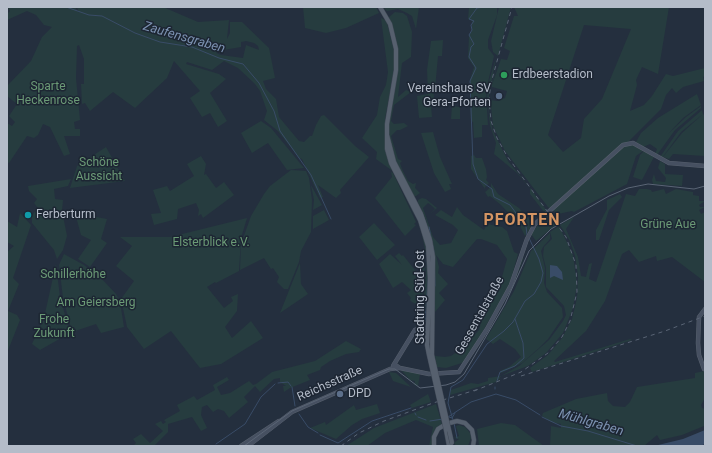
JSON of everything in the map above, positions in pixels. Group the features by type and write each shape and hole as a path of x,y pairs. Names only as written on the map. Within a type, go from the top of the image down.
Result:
{"main road":[{"name":"Stadtring Süd-Ost","path":"380,7 392,30 396,49 396,70 385,140 389,158 420,220 427,241 430,268 430,355 450,445"},
{"name":"Gessentalstraße","path":"400,368 429,374 458,372 487,329 511,285 527,239 535,224 627,143 633,143 669,163 705,166"},
{"path":"704,369 699,355 698,343 699,317 705,309"},
{"path":"390,369 415,330 430,329"},
{"path":"398,357 398,364 400,368"},
{"path":"394,364 400,368"},
{"path":"390,369 400,368"},
{"name":"Reichsstraße","path":"248,446 297,409 390,369"},
{"name":"Reichsstraße","path":"241,446 280,421"},
{"path":"435,446 436,433 442,427 453,423 465,423 471,428 474,436 471,446"}],"green space":[{"name":"Sparte Heckenrose","path":"7,7 75,7 79,13 77,7 163,7 198,22 229,20 227,39 230,33 230,22 242,22 269,48 275,78 263,81 266,89 276,99 279,117 299,141 304,142 312,136 321,116 324,115 355,146 369,157 340,190 341,193 336,198 318,185 323,197 320,198 302,159 299,158 278,131 264,120 267,111 260,91 255,84 238,68 224,61 212,70 187,62 186,64 219,74 226,79 210,93 227,121 218,127 210,113 202,117 190,98 200,91 174,61 167,78 135,108 113,92 90,111 85,103 82,104 81,84 84,84 84,59 79,45 77,46 76,78 80,120 74,122 75,129 80,129 80,136 64,136 70,154 64,156 50,127 43,124 38,135 34,138 27,136 9,163 7,162 7,123 12,126 15,122 9,116 17,104 7,96 7,86 31,61 42,37 52,27 44,25 36,15 27,11 7,20 7,14 10,11","holes":["246,41 254,43 258,46 259,50 246,45 243,58 216,53 223,50 241,47 241,42"]},
{"path":"303,7 376,7 379,13 346,28 326,33 305,28"},
{"path":"383,7 419,7 416,29 412,16 398,9 387,11"},
{"path":"469,7 497,7 497,15 488,40 488,48 494,56 486,91 488,125 482,125 482,137 474,138 473,122 471,121 470,80 474,67 468,58 469,35 472,30 472,21 468,19"},
{"path":"499,7 511,7 498,56 493,52 491,41"},
{"path":"514,7 669,7 658,74 642,67 636,80 637,85 630,111 644,105 652,96 666,74 673,76 705,68 705,76 703,77 704,81 683,87 676,93 672,88 666,95 661,109 628,142 628,144 633,145 643,151 636,156 627,184 574,212 572,211 558,214 548,207 505,151 493,126 491,100 497,101 505,98 507,91 492,87 501,59 507,60 510,51 504,48 514,16 518,16","holes":["584,25 631,29 602,99 584,119 581,138 563,152 548,135"]},
{"path":"395,12 403,13 407,16 412,32 411,57 402,63 398,97 406,90 411,92 394,105 391,121 394,124 404,123 408,126 397,130 391,136 398,159 402,161 400,163 408,181 413,184 416,183 415,188 420,193 416,196 413,196 396,162 391,149 388,129 397,45 389,17"},
{"path":"381,18 387,23 394,50 394,70 385,119 385,146 413,209 414,215 394,172 376,159 377,152 362,138 377,115 380,97 386,85 388,72"},
{"path":"443,40 442,56 438,56 435,89 433,89 435,105 431,105 432,117 419,118 417,96 428,94 427,70 431,41"},
{"path":"496,58 489,95 489,113 493,131 508,161 531,189 547,211 544,212 530,194 530,188 517,173 494,154 496,143 490,125 487,97 489,81"},
{"path":"499,58 492,85 492,82"},
{"path":"697,94 701,105 683,118 668,134 686,117 701,106 701,108 675,130 657,155 655,154 657,149 650,144 643,147 636,142 641,133 658,118"},
{"path":"452,106 460,107 460,119 451,119"},
{"path":"702,110 703,114 681,132 662,158 660,157 678,131"},
{"path":"703,114 705,116 705,156 673,154 669,159 663,157 682,133"},
{"path":"261,121 271,128 304,168 287,170 268,143 252,153 241,133"},
{"path":"433,132 440,157 452,184 449,184 451,189 445,192 434,173 421,133"},
{"name":"Schöne Aussicht","path":"106,147 125,181 70,188 77,166"},
{"path":"644,151 654,157 642,180 633,177 640,155"},
{"path":"474,155 476,158 482,158 486,169 486,180 489,183 485,189 471,169 471,156"},
{"path":"201,156 206,164 204,175 206,174 216,188 224,182 234,195 203,218 201,214 198,216 199,210 196,203 178,209 177,219 154,225 151,214 161,213 153,190 167,186 170,191 194,176 187,164"},
{"path":"660,161 665,164 665,174 683,175 682,186 653,184 652,180 654,174 656,181 665,182 666,178 658,168"},
{"path":"291,170 306,171 309,178 312,200 311,232 301,251 299,262 288,289 284,289 277,282 279,277 273,268 271,269 264,258 240,270 241,244 251,216 264,194 270,186"},
{"path":"391,172 393,173 416,222 414,224 416,225 405,236 375,198 392,177"},
{"path":"71,179 68,186 54,189 55,199 63,200 62,211 67,236 63,250 57,259 54,250 32,223 32,215 38,208 34,203 37,199 29,191 28,186"},
{"path":"491,183 498,194 519,208 533,224 525,236 520,226 515,223 516,221 501,205 490,196 488,197 485,192 491,187"},
{"path":"311,185 322,205 313,210 314,200"},
{"name":"Grüne Aue","path":"639,189 647,189 651,190 652,192 664,189 666,194 676,189 693,192 693,195 699,196 699,201 705,201 699,205 700,207 705,207 699,210 701,214 705,212 705,282 672,257 657,261 656,256 639,262 629,250 622,254 605,301 586,331 554,361 555,362 630,339 632,340 532,372 530,368 548,355 562,338 572,319 577,298 578,276 575,256 570,241 560,225 574,217 566,229 578,257 581,276 586,277 589,264 592,263 589,279 596,282 626,194 635,196"},
{"path":"620,194 622,197 609,210 599,240 596,240 596,230 607,209 607,200"},
{"path":"422,198 426,199 437,208 429,215 435,209 428,203 423,208 433,237 440,245 451,243 458,230 453,225 435,215 441,210 452,217 457,207 463,215 484,230 487,224 502,227 507,231 514,252 518,254 509,286 465,362 446,368 437,367 435,356 451,356 464,347 479,330 482,319 502,277 507,259 497,245 481,239 477,239 453,267 443,264 436,255 439,267 438,273 448,284 439,293 445,300 435,312 435,323 433,323 433,247 426,220 418,203 418,200"},
{"path":"324,210 329,220 313,229 313,216"},
{"path":"20,213 31,225 13,278 19,284 8,311 17,315 20,320 7,353 7,252 14,246 7,242 7,221 17,227"},
{"path":"75,213 107,219 101,239 107,243 90,267 78,259 91,240 81,235"},
{"path":"547,214 557,224 536,241 531,234"},
{"name":"Elsterblick e.V.","path":"247,218 241,238 239,271 207,287 224,308 233,301 231,297 238,294 237,311 225,327 232,338 251,321 263,338 221,364 200,368 171,331 144,349 127,327 121,299 134,281 116,266 132,246 120,237 170,237"},
{"path":"374,223 395,245 377,260 359,237"},
{"path":"559,226 573,255 577,284 573,308 563,333 546,353 528,366 501,376 519,366 549,340 566,315 564,306 546,287 546,268 543,256 544,247 552,239 550,232"},
{"path":"421,230 426,244 427,258"},
{"path":"550,233 550,239 541,251 545,268 544,283 547,292 562,308 563,317 548,339 539,348 522,363 501,373 500,371 509,367 521,357 515,349 500,339 493,344 486,339 514,291 531,251"},
{"path":"399,253 402,256 403,255 422,279 423,265 425,263 421,317 424,324 422,326 417,326 417,318 419,317 417,314 419,312 416,304 410,300 411,298 407,293 411,290 402,282 393,288 379,264 390,254 402,265 395,256"},
{"path":"522,253 523,260 510,292 462,372 512,286"},
{"name":"Am Geiersberg","path":"64,254 84,265 101,278 116,294 120,302 124,327 101,333 96,324 72,332 63,298 59,265"},
{"path":"427,261 428,283 426,322 424,322 423,308"},
{"path":"300,263 301,284 308,294 280,313"},
{"name":"Frohe Zukunft","path":"56,264 60,297 70,333 40,350 32,344 44,318"},
{"path":"346,341 361,349 359,352 346,354 330,361 321,367 320,370 307,375 310,380 284,392 283,386 286,386 280,382 280,378 274,379 260,392 255,386 244,397 248,402 229,418 224,411 218,409 213,412 207,405 202,407 201,415 207,428 201,431 192,417 168,424 168,432 154,446 133,446 136,443 133,439 141,434 150,443 163,431 155,424 161,421 163,424 166,422 164,420 180,411 177,405 194,396 197,400 215,390 213,385 227,377 229,380 217,387 221,395 230,393 249,381 253,385 256,384 272,372 315,361"},
{"path":"401,370 420,374 418,386 414,385 415,381 410,380"},
{"path":"704,371 705,398 701,405 702,408 705,409 704,426 682,435 660,440 657,435 644,446 550,446 551,426 561,428 561,424 551,422 542,416 543,413 576,399 607,393 608,401 613,406 625,407 630,402 637,387 695,378 695,373"},
{"path":"389,372 396,373 411,387 393,381"},
{"path":"501,376 496,382 450,395 451,390 471,383 478,384 488,381 488,378"},
{"path":"428,394 431,402 412,408 410,405"},
{"path":"377,404 380,413 362,419 352,425 336,439 310,428 325,422 326,425 354,405 356,410"},
{"path":"436,404 442,424 432,438 432,446 429,446 433,427 416,420 385,433 367,446 346,446 374,428"},
{"path":"501,423 515,425 544,446 479,446 477,429"},
{"path":"459,425 465,427 470,433 471,438 468,446 456,446 454,443 459,439 454,438 459,436 456,426"}],"water":[{"path":"550,265 557,266 562,272 563,280 554,276 550,278"},
{"path":"705,430 705,444 700,446 654,446 683,439"}],"waterway":[{"name":"Zaufensgraben","path":"66,7 89,15 102,16 135,33 160,42 192,47 219,58 243,64 259,83 274,111 280,131 311,175 331,219"},
{"path":"485,7 477,8 469,19 474,21 471,25 472,30 469,35 474,44 471,47 469,57 476,68 470,81 473,164 478,179 492,189 494,197 510,205 519,217 525,218 527,235"},
{"path":"429,227 434,252 435,286"},
{"path":"453,420 448,403 451,387 463,380 487,344 513,322 525,301 534,294 541,282 543,273 539,259 529,238"},
{"path":"425,322 428,279"},
{"path":"497,381 500,372 515,366 524,358 523,343 515,319"},
{"name":"Mühlgraben","path":"278,383 288,382 291,386"},
{"name":"Mühlgraben","path":"216,444 245,424 261,397 275,384"},
{"name":"Mühlgraben","path":"292,387 295,406"},
{"name":"Mühlgraben","path":"448,417 471,402 496,394 516,400 540,415"},
{"name":"Mühlgraben","path":"320,435 338,443 372,421 411,408"},
{"name":"Mühlgraben","path":"449,417 452,418 455,413"},
{"name":"Mühlgraben","path":"299,414 308,427 318,433"},
{"name":"Mühlgraben","path":"418,417 426,420"},
{"name":"Mühlgraben","path":"542,417 561,426 588,431 637,446"},
{"name":"Mühlgraben","path":"430,421 443,419"},
{"path":"454,423 457,438"}],"tram line":[{"path":"244,446 292,411 389,369 395,369 420,388 446,385 455,382 464,374 505,304 529,251 551,229 609,196 628,188 648,184 694,189 705,186"}],"railway":[{"path":"474,391 521,372 548,353 562,337 570,321 577,292 576,265 566,237 507,156 497,138 491,121 489,99 491,83 512,7"},
{"path":"521,376 665,331 705,316"},
{"path":"341,446 359,433 384,421 433,403 479,389"}],"place":[{"name":"Erdbeerstadion","path":"504,75"},
{"name":"Vereinshaus SV Gera-Pforten","path":"499,96"},
{"name":"Ferberturm","path":"28,215"},
{"name":"DPD","path":"340,394"}],"district":[{"name":"PFORTEN","path":"522,221"}],"park label":[{"name":"Schillerhöhe","path":"73,275"}]}
